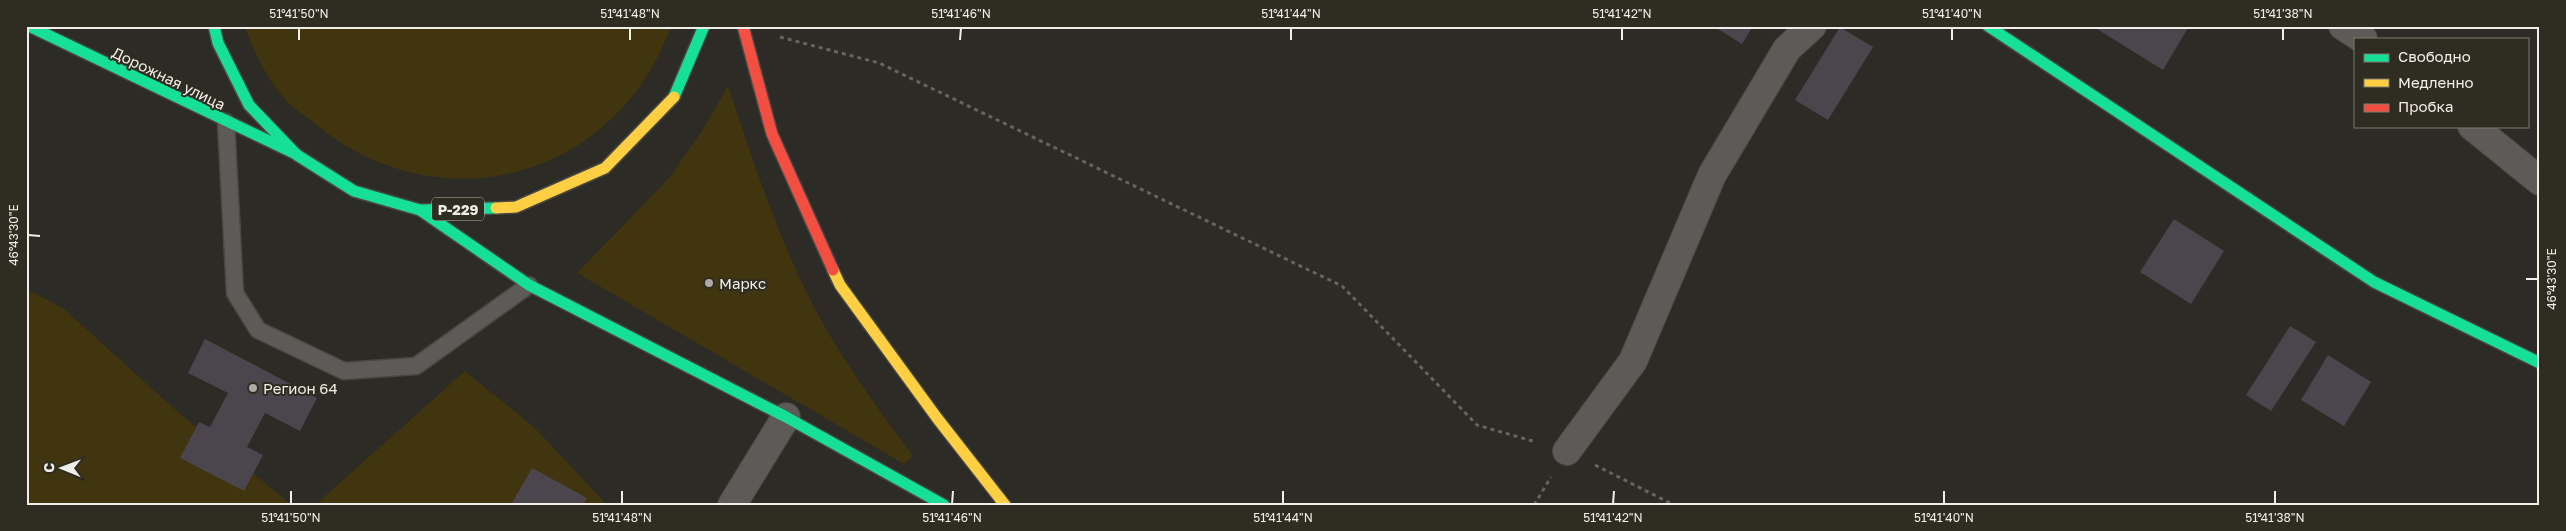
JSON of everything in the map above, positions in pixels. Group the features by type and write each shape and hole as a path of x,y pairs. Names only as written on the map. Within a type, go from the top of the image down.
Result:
{"main road":[{"name":"Дорожная улица","path":"29,26 297,155"},
{"name":"Р-229","path":"214,26 218,43 249,105 297,155 354,191 420,210 530,285 786,417 944,505"},
{"name":"Р-229","path":"420,210 516,206 605,168 673,99 704,26"},
{"path":"1988,26 2374,282 2540,363"},
{"path":"743,27 772,134 840,285 937,418 1005,505"}],"street":[{"path":"1567,451 1633,361 1712,175 1788,49 1812,26"},
{"path":"2343,26 2361,38"},
{"path":"2474,128 2540,181"},
{"path":"732,505 786,417"}],"lane":[{"path":"226,122 235,293 258,330 344,371 416,366 530,285"}],"path":[{"path":"743,27 878,63 1342,286 1477,425 1567,451 1674,505"}],"shaded area":[{"path":"245,26 671,26 645,79 610,121 567,152 519,171 467,179 415,173 363,155 314,123 288,102 272,83 256,55"},
{"path":"728,86 765,195 798,275 846,361 913,456 904,464 577,273 669,178 702,131"},
{"path":"26,289 63,308 179,413 292,505 26,505"},
{"path":"465,371 535,428 607,505 315,505"}],"building":[{"path":"1713,26 1753,26 1742,44"},
{"path":"2098,26 2189,26 2163,70 2097,29"},
{"path":"1840,27 1873,47 1828,120 1795,100"},
{"path":"2174,219 2224,251 2191,304 2140,272"},
{"path":"2290,326 2316,342 2271,411 2246,395"},
{"path":"205,339 317,398 300,431 265,413 247,447 263,455 244,491 180,458 199,422 210,427 228,393 188,373"},
{"path":"2328,355 2371,382 2344,426 2301,400"},
{"path":"532,468 587,498 583,505 512,503"}],"traffic: fast":[{"path":"29,26 296,154"},
{"path":"214,26 218,43 249,105 297,155 354,191 420,210 496,208"},
{"path":"674,97 704,26"},
{"path":"1988,26 2374,282 2540,363"},
{"path":"420,210 529,285 786,417 944,505"}],"traffic: slow":[{"path":"496,208 516,207 605,168 674,97"},
{"path":"833,270 840,285 937,418 1005,505"}],"traffic: jam":[{"path":"743,26 772,134 833,270"}],"place":[{"name":"Маркс","path":"709,283"},
{"name":"Регион 64","path":"253,388"}]}
